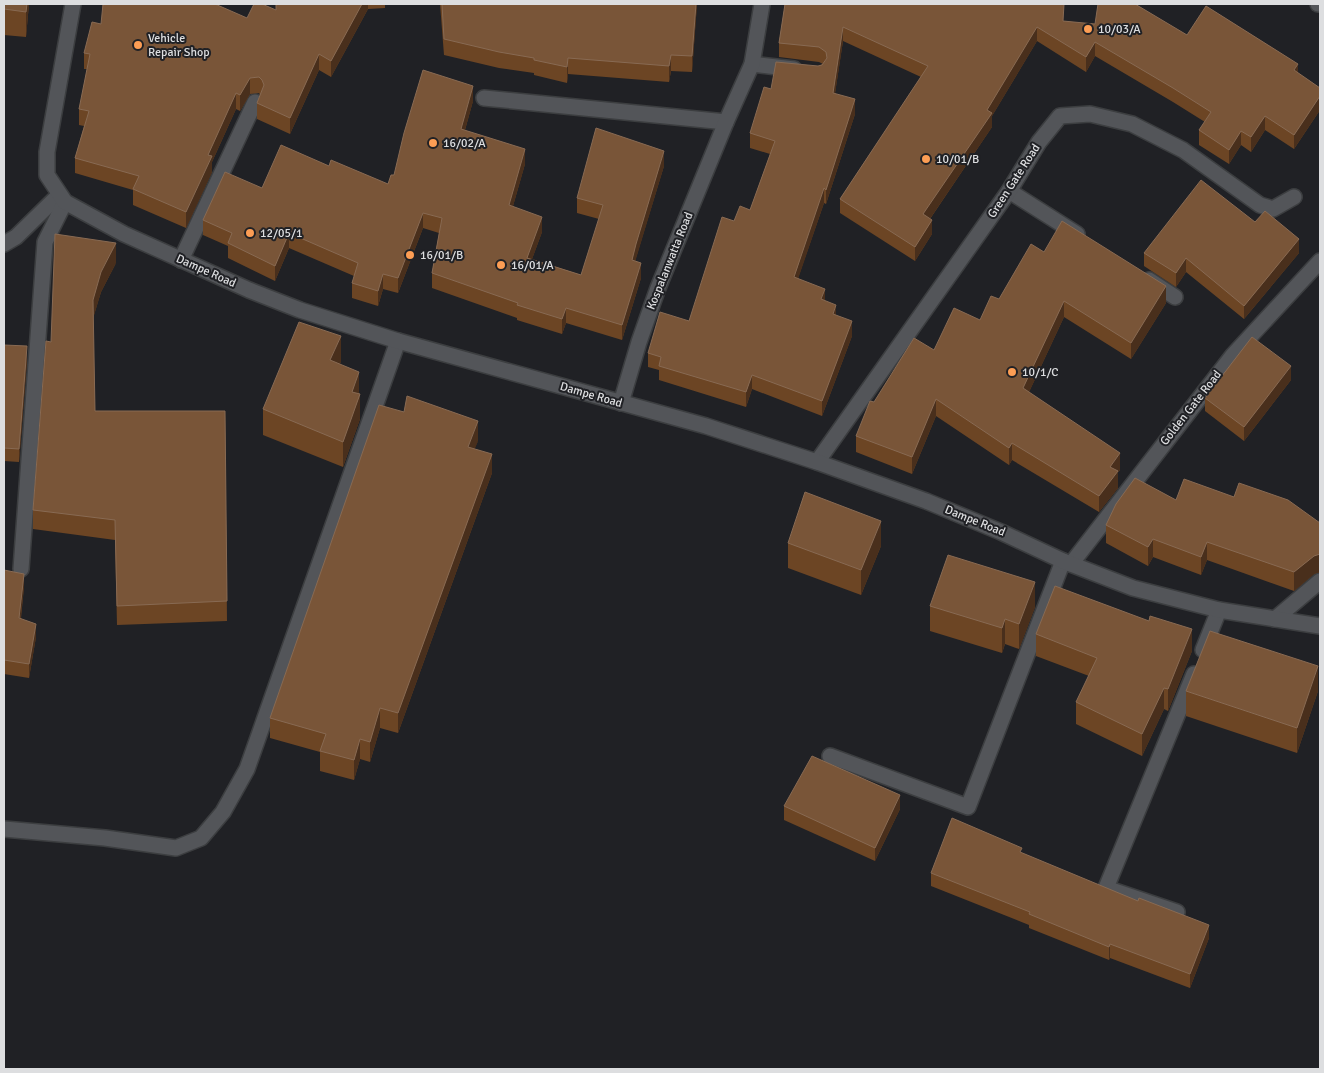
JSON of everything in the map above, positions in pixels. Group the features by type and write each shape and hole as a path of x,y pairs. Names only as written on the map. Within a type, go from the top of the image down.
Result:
{"street":[{"path":"62,199 47,175 47,152 73,4"},
{"name":"Kospalanwatta Road","path":"620,403 658,288 726,122 752,64 762,4"},
{"path":"752,64 808,70"},
{"path":"484,98 726,122"},
{"path":"182,260 255,102"},
{"name":"Green Gate Road","path":"817,462 1060,116 1090,114 1132,124 1183,150 1260,206 1273,209 1294,197"},
{"path":"1009,191 1092,244"},
{"path":"4,244 16,237 62,199"},
{"path":"21,569 45,242 62,199"},
{"name":"Dampe Road","path":"62,199 124,234 300,310 398,341 706,426 817,462 926,501 1067,562 1133,588 1220,610 1320,626"},
{"name":"Golden Gate Road","path":"830,756 968,807 1067,562 1233,355 1320,261"},
{"path":"1133,271 1175,297"},
{"path":"4,830 105,838 176,848 201,838 223,812 247,769 398,341"},
{"path":"1275,619 1320,581"},
{"path":"1177,912 1106,888 1220,610"}],"building":[{"path":"4,4 27,4 26,12 4,9"},
{"path":"103,4 215,4 247,18 254,4 262,4 276,10 276,4 362,4 331,61 319,54 290,118 257,103 264,85 259,77 250,78 240,95 236,93 208,155 212,156 186,212 133,189 139,176 75,158 89,111 79,109 90,54 84,53 92,22 101,24"},
{"path":"442,4 696,4 692,56 671,55 669,66 568,58 567,67 444,39"},
{"path":"785,4 1064,4 1063,21 1095,24 1098,4 1135,4 1187,35 1206,6 1298,64 1294,70 1320,88 1320,96 1294,135 1265,116 1251,137 1241,131 1229,150 1199,130 1211,112 1095,42 1086,57 1037,27 987,110 992,113 923,214 932,220 915,247 840,199 928,66 843,27 833,93 855,99 826,190 824,188 794,277 825,289 821,299 836,305 833,314 852,321 822,401 752,375 746,392 659,366 661,357 648,353 660,312 689,321 722,217 734,221 740,206 750,210 775,141 750,133 764,87 771,89 776,62 818,66 822,65 827,58 826,52 819,47 779,43"},
{"path":"423,70 473,86 461,129 525,149 509,205 542,217 527,258 581,275 603,205 577,198 596,128 664,151 632,260 641,263 622,325 566,308 562,319 517,305 518,303 432,273 442,218 423,213 398,278 383,274 378,291 352,283 358,263 289,233 275,266 228,243 232,233 203,220 225,172 262,188 281,145 329,166 331,160 388,184 391,175 394,175 404,133"},
{"path":"1201,180 1255,222 1265,211 1299,239 1244,306 1186,258 1176,273 1144,253"},
{"path":"1062,221 1166,286 1131,343 1064,301 1023,388 1120,453 1110,467 1118,471 1099,496 1012,443 1009,448 936,399 912,457 856,436 870,401 874,402 914,338 934,350 954,308 980,320 991,296 999,299 1031,244 1044,252"},
{"path":"55,234 116,243 101,272 93,300 95,411 225,411 227,601 117,606 115,520 33,510 46,341 51,342"},
{"path":"299,322 341,336 330,360 359,372 352,392 360,394 343,442 263,409"},
{"path":"1252,337 1291,366 1244,427 1205,398"},
{"path":"4,345 27,346 19,449 4,448"},
{"path":"407,396 478,421 468,447 492,454 398,713 380,708 370,742 360,739 354,760 320,751 326,734 270,718 379,405 404,412"},
{"path":"1135,478 1176,500 1184,479 1234,497 1239,483 1288,500 1320,523 1320,554 1314,556 1294,572 1207,542 1201,557 1153,539 1148,547 1106,525 1116,504"},
{"path":"805,492 881,521 861,570 788,543"},
{"path":"948,555 1035,582 1019,624 1005,619 1002,628 930,606"},
{"path":"4,570 24,574 19,618 36,624 29,664 4,660"},
{"path":"1055,586 1149,621 1150,616 1192,629 1168,689 1164,688 1142,734 1076,702 1097,658 1036,634"},
{"path":"1210,631 1318,666 1297,728 1186,691"},
{"path":"812,756 900,795 875,848 784,806"},
{"path":"952,818 1022,848 1020,852 1138,901 1139,898 1209,925 1190,974 1110,944 1109,947 1029,914 1030,912 931,873"}],"place":[{"name":"10/03/A","path":"1088,29"},
{"name":"Vehicle Repair Shop","path":"138,45"},
{"name":"16/02/A","path":"433,143"},
{"name":"10/01/B","path":"926,159"},
{"name":"12/05/1","path":"250,233"},
{"name":"16/01/B","path":"410,255"},
{"name":"16/01/A","path":"501,265"},
{"name":"10/1/C","path":"1012,372"}]}
